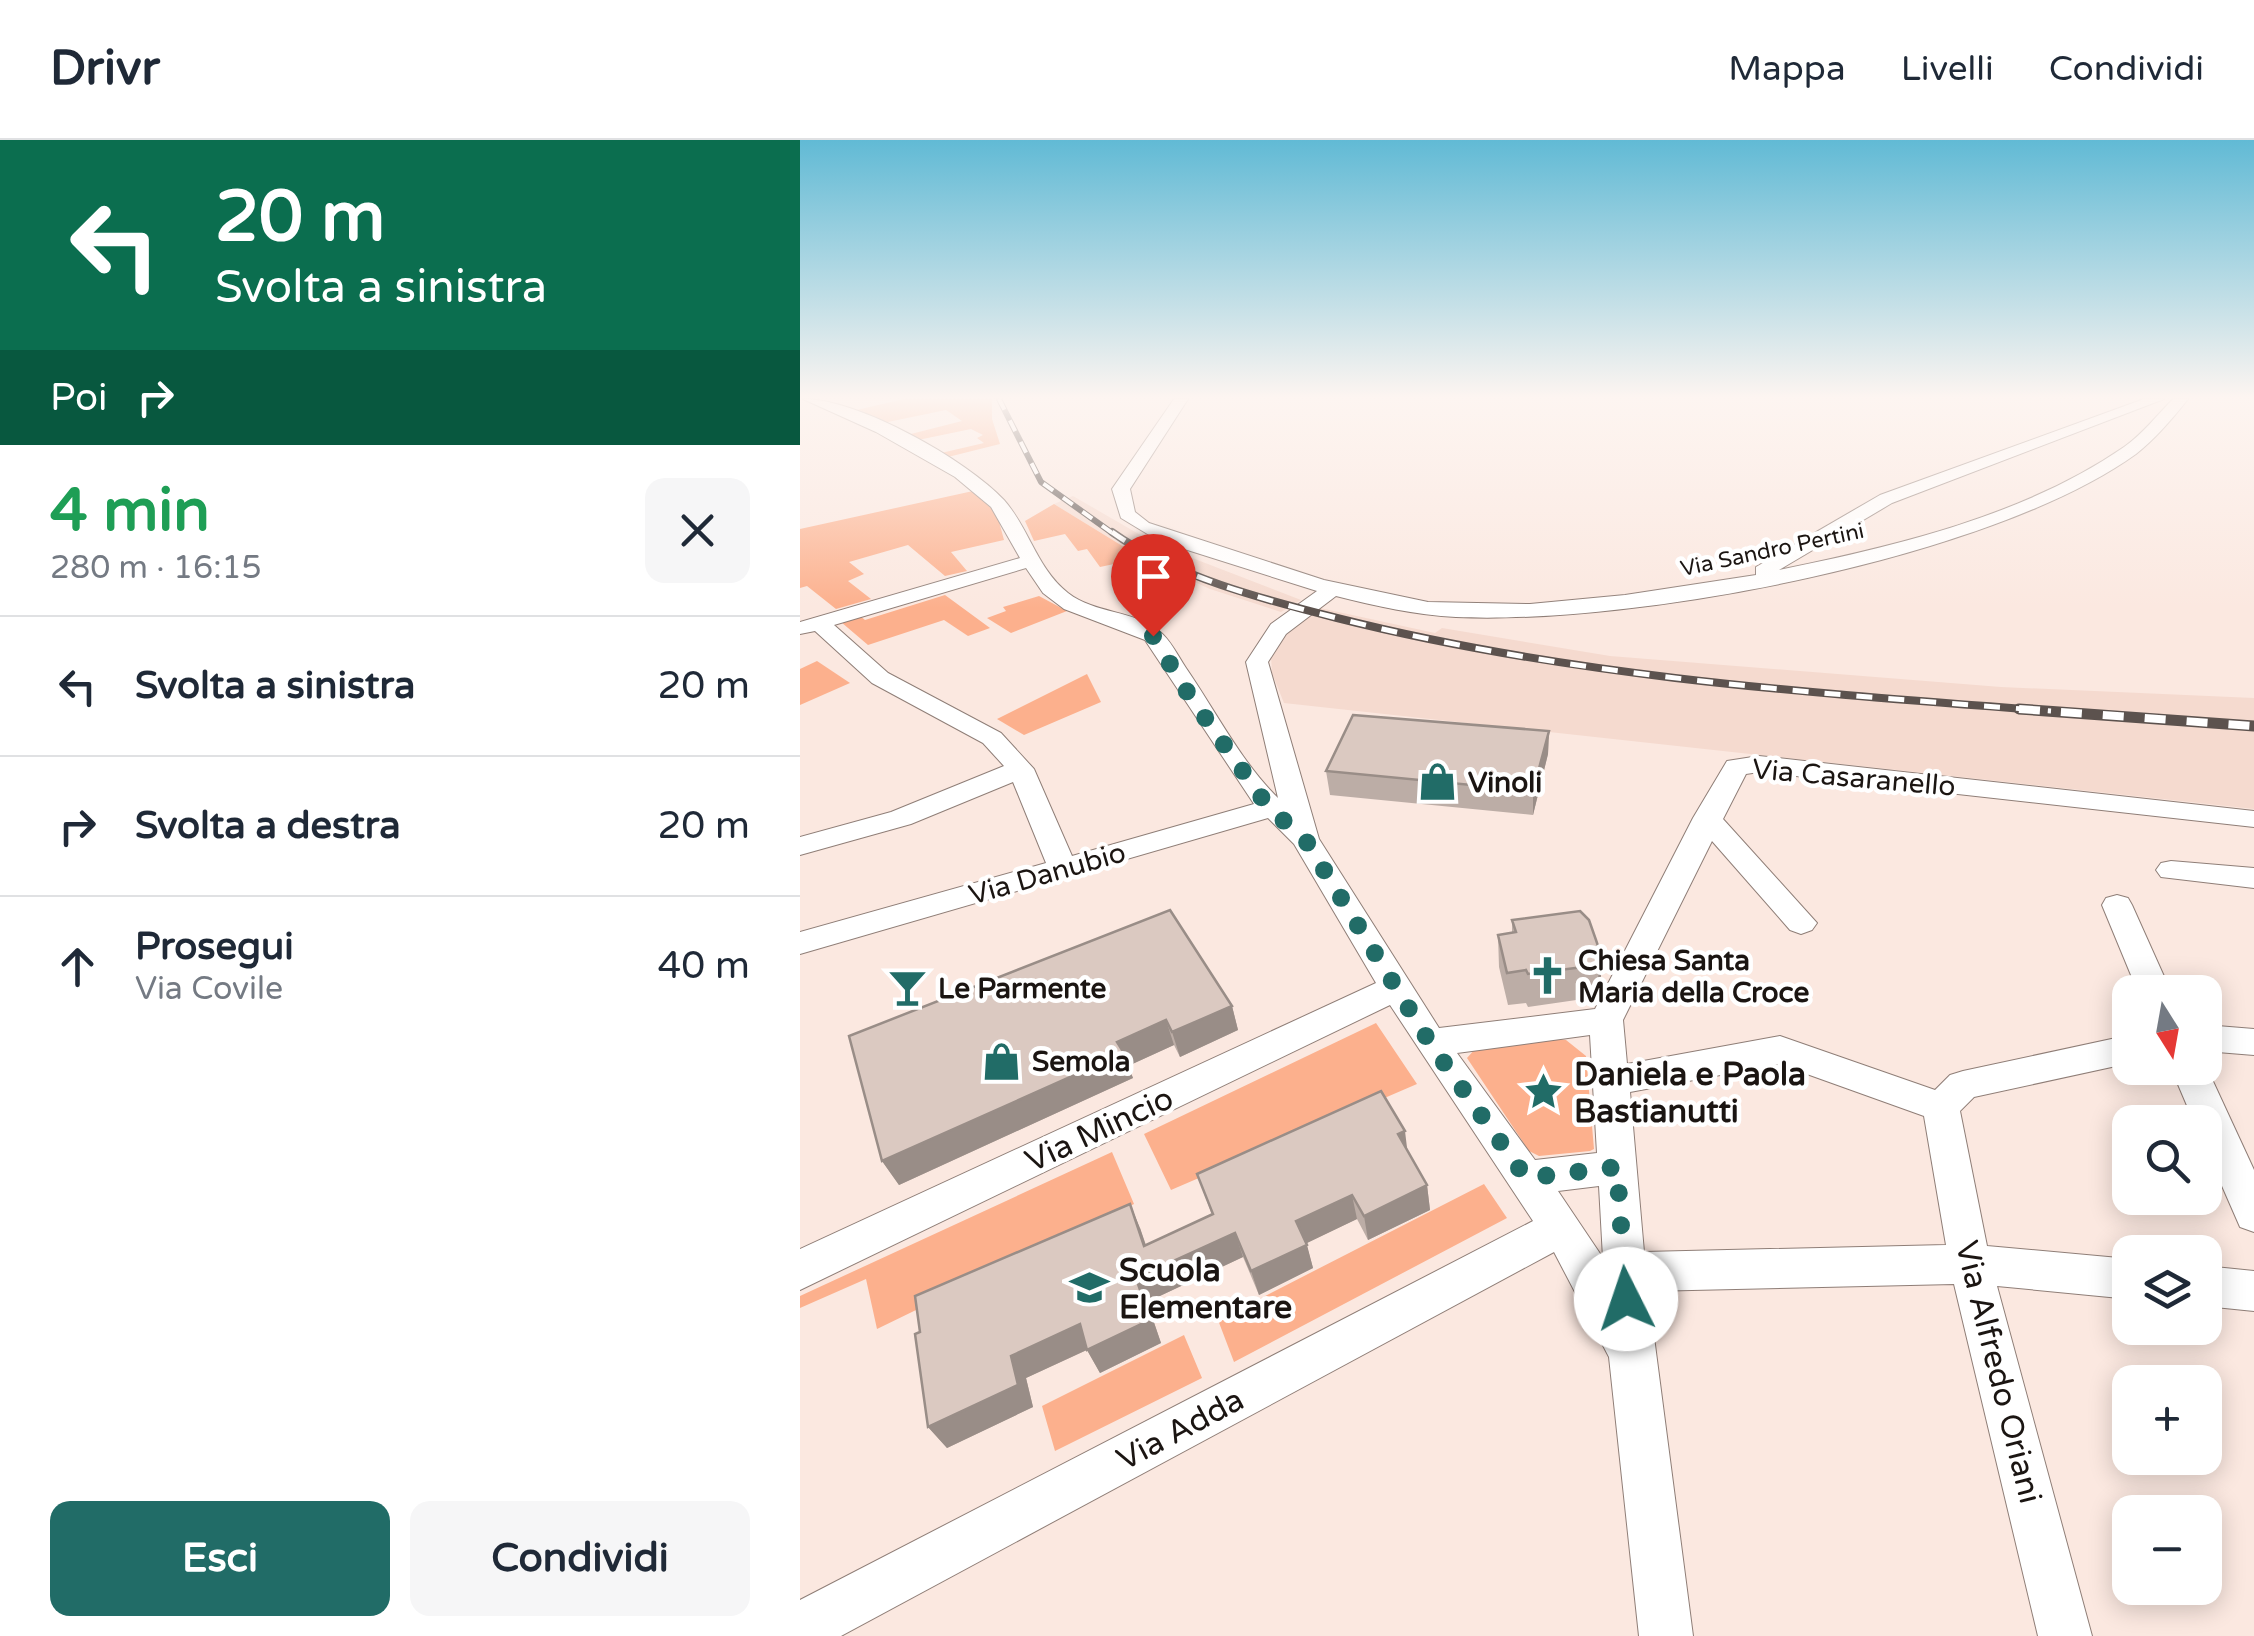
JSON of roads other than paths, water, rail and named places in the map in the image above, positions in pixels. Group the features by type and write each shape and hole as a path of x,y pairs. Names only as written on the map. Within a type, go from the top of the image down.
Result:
{"street":[{"path":"950,469 996,504 1030,561 1057,596 1078,610 1135,625 1153,636 1189,695 1282,805 1305,839 1430,1043 1575,1248 1631,1353"},
{"name":"Via Sandro Pertini","path":"1135,469 1121,490 1127,514 1156,534 1332,590 1422,608 1513,612 1588,608 1742,584 1944,534 2103,469"},
{"path":"1742,584 1874,504 1969,469"},
{"path":"809,626 1030,561"},
{"path":"1282,805 1257,662 1266,644 1283,626 1332,590"},
{"path":"809,626 880,678 992,738 1021,769 1062,870"},
{"name":"Via Casaranello","path":"1606,1020 1736,767 1759,764 2254,819"},
{"path":"800,846 902,818 1021,769"},
{"name":"Via Danubio","path":"800,943 1282,805"},
{"path":"1707,818 1801,923"},
{"path":"2171,870 2254,878"},
{"path":"2116,905 2148,975"},
{"name":"Via Mincio","path":"800,1270 1398,987"},
{"path":"1430,1043 1606,1020 1623,1272 1666,1636"},
{"path":"2222,1039 2254,1042"},
{"path":"1612,1081 1780,1050 1941,1107 1963,1085 2112,1053"},
{"path":"2197,1085 2254,1214"},
{"name":"Via Alfredo Oriani","path":"1941,1107 1970,1264 2065,1636"},
{"path":"1526,1178 1617,1167"},
{"name":"Via Adda","path":"800,1629 1560,1228"},
{"path":"1623,1272 1970,1264 2112,1277"},
{"path":"2222,1288 2254,1291"}],"railway":[{"path":"1034,469 1041,482 1115,535"},
{"path":"1112,532 1136,548 1220,585 1309,611 1514,655 1692,680 2051,711"},
{"path":"2019,709 2254,726"}],"place":[{"name":"Vinoli","path":"1438,782"},
{"name":"Chiesa Santa Maria della Croce","path":"1548,976"},
{"name":"Le Parmente","path":"908,988"},
{"name":"Semola","path":"1002,1061"},
{"name":"Daniela e Paola Bastianutti","path":"1544,1092"},
{"name":"Scuola Elementare","path":"1089,1288"}]}
